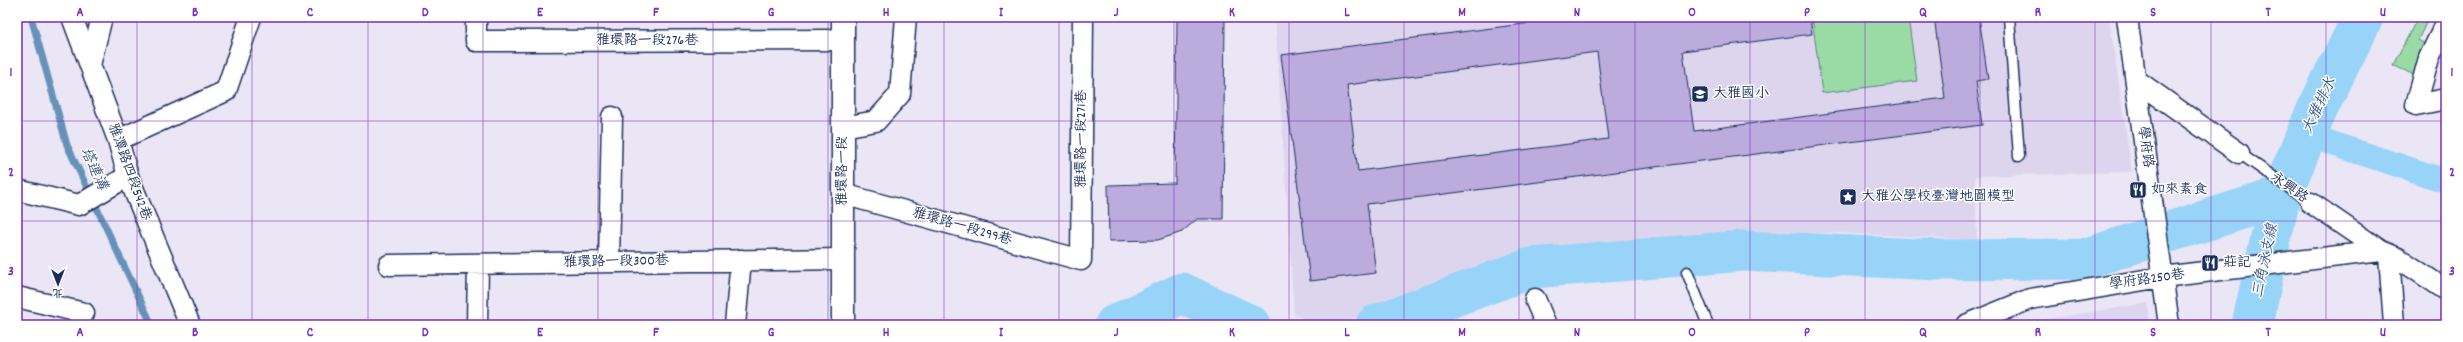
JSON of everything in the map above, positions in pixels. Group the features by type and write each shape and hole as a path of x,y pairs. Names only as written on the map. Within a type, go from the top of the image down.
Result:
{"street":[{"name":"雅潭路四段542巷","path":"72,17 118,140 128,176 190,325"},
{"path":"90,65 102,17"},
{"path":"118,140 226,91 251,17"},
{"name":"雅環路一段276巷","path":"476,17 476,41 843,40"},
{"name":"雅環路一段","path":"843,17 843,325"},
{"path":"843,127 876,121 900,94 906,17"},
{"name":"雅環路一段271巷","path":"1081,260 1083,17"},
{"name":"學府路","path":"2127,17 2169,325"},
{"path":"2446,23 2429,58 2416,105 2446,99"},
{"name":"永興路","path":"2136,80 2239,153"},
{"path":"609,262 612,117"},
{"path":"17,190 79,206 128,176"},
{"name":"雅環路一段299巷","path":"843,194 1081,260"},
{"name":"永興路","path":"2312,203 2385,253 2398,258 2446,290"},
{"path":"2385,253 2394,325"},
{"name":"學府路250巷","path":"1966,325 2030,299 2162,277 2385,253"},
{"name":"雅環路一段300巷","path":"390,265 843,259"},
{"path":"735,325 741,260"},
{"path":"477,325 478,264"},
{"path":"17,297 84,313"},
{"path":"1535,299 1546,325"}],"lane":[{"path":"2009,17 2019,156"},
{"name":"永興路","path":"2239,153 2312,203"},
{"path":"1687,272 1708,325"}],"shaded area":[{"name":"大雅國小","path":"1275,17 2109,17 2132,172 1975,176 1977,240 1839,233 1688,238 1656,246 1536,258 1453,281 1337,325 1314,325 1294,314"},
{"path":"2148,303 2150,325 2028,325 2041,320"}],"green space":[{"path":"1812,17 1908,17 1917,81 1822,93"},
{"path":"2418,17 2429,17 2418,40 2431,47 2416,76 2393,65"}],"building":[{"path":"1177,17 1225,18 1223,219 1197,219 1182,232 1158,240 1109,241 1108,185 1175,183"},
{"path":"1578,17 1810,17 1812,34 1683,51 1694,131 1945,98 1934,17 1979,17 1988,79 1976,81 1982,125 1367,204 1376,273 1310,281 1281,55","holes":["1597,52 1608,139 1358,171 1347,85"]}],"waterway":[{"name":"塔連溝","path":"31,17 67,145 152,325"},
{"name":"大雅排水","path":"2252,325 2280,197 2317,110 2363,17"},
{"path":"2306,135 2446,181"},
{"path":"1376,325 1531,268 1743,251 1940,260 2084,259 2280,197"},
{"path":"1115,325 1182,293 1250,325"}],"place":[{"name":"大雅國小","path":"1700,94"},
{"name":"如來素食","path":"2138,190"},
{"name":"大雅公學校臺灣地圖模型","path":"1848,197"},
{"name":"莊記","path":"2210,263"}],"water label":[{"name":"三角泳支線","path":"2266,261"}]}
